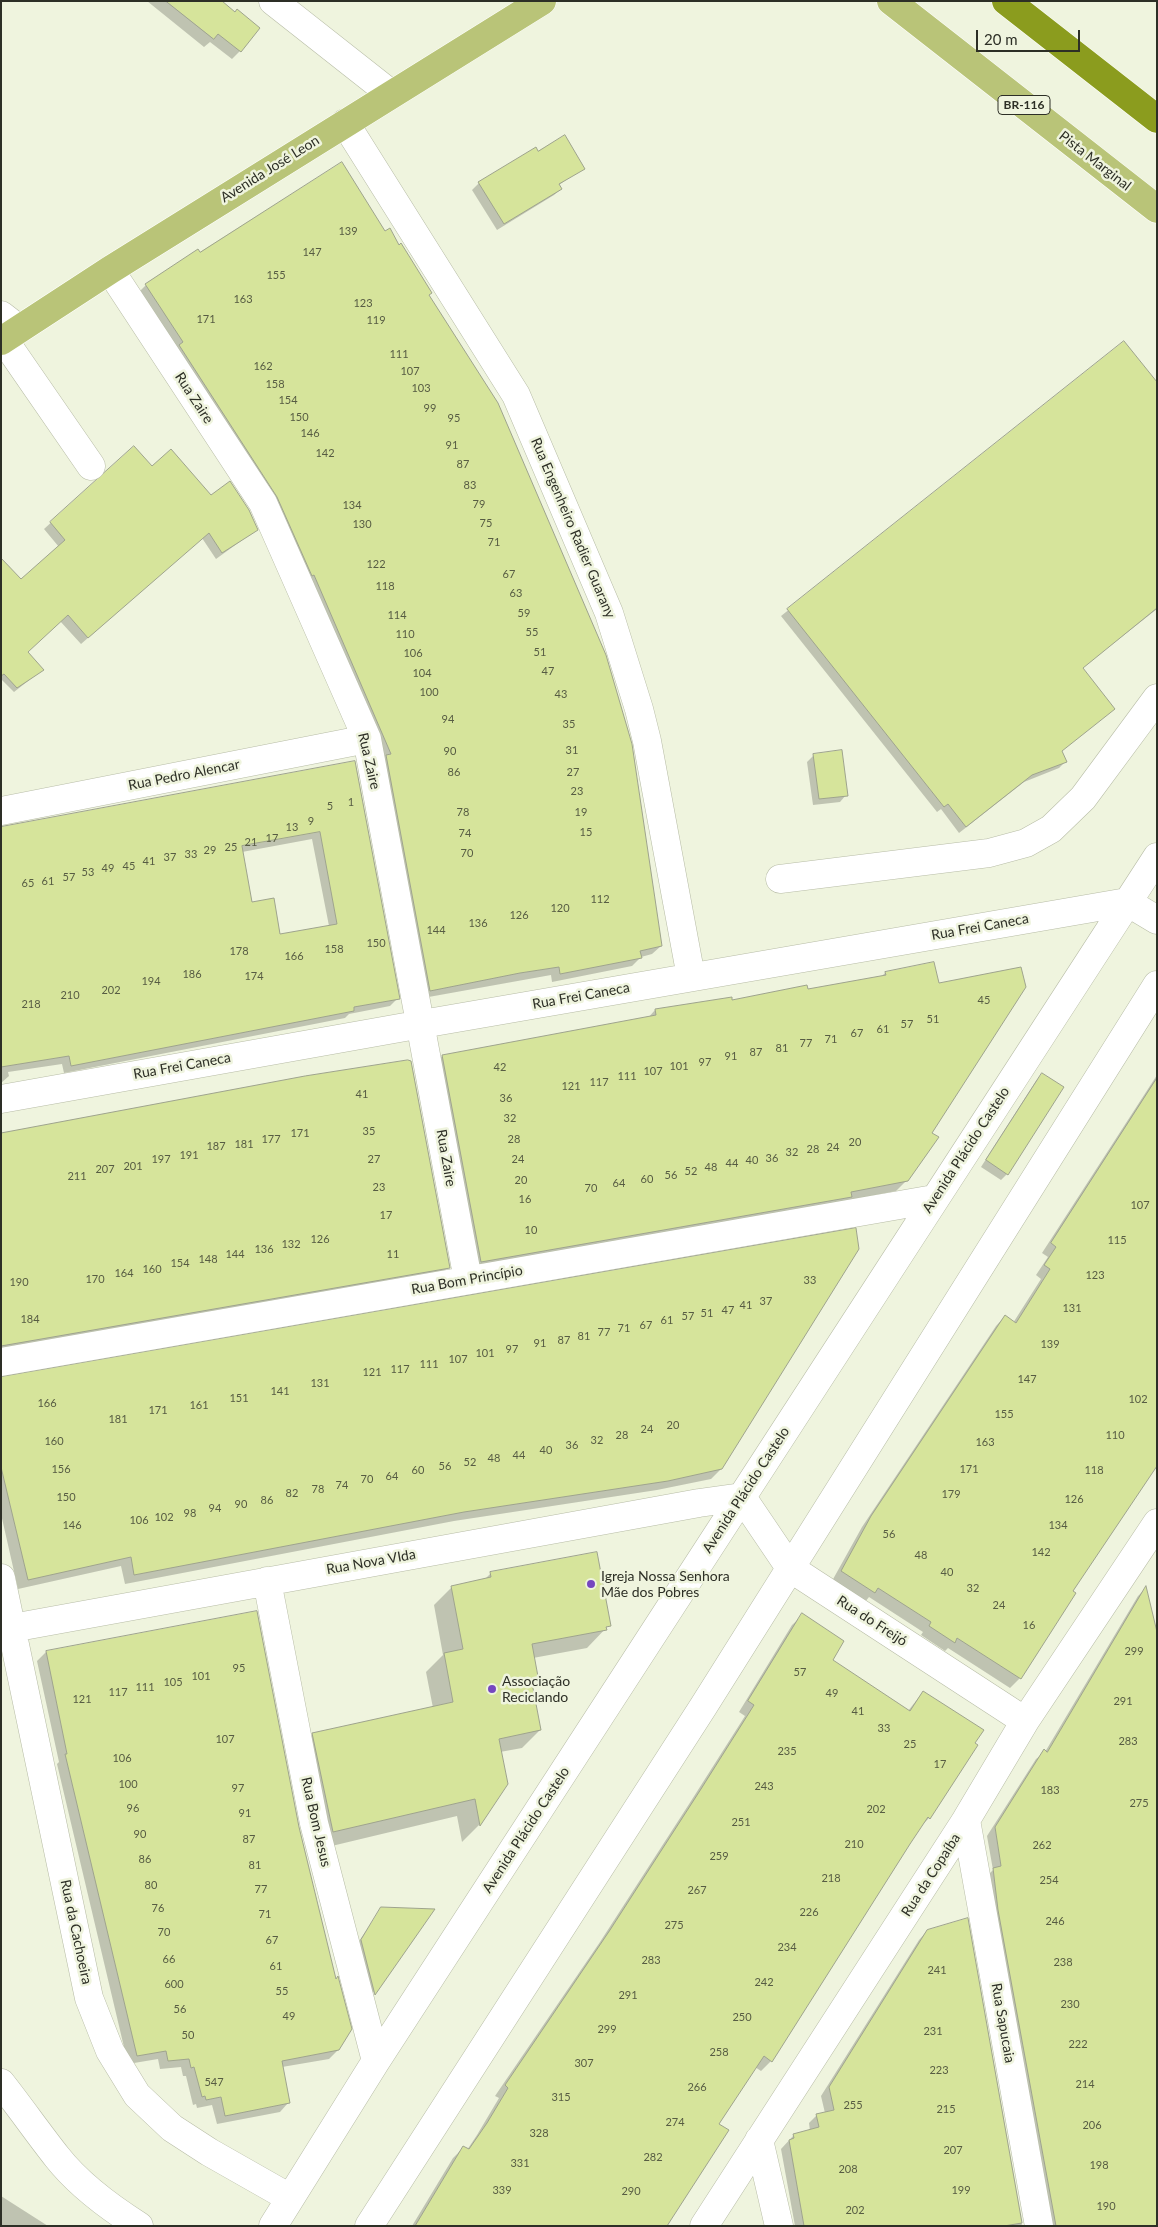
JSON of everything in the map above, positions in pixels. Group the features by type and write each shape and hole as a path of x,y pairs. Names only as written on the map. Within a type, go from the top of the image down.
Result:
{"highway":[{"path":"1006,1 1157,119"}],"main road":[{"name":"Avenida José Leon","path":"6,331 110,270 542,1"},
{"name":"Pista Marginal","path":"891,1 1157,209"}],"street":[{"path":"273,1 391,94"},
{"name":"Rua Engenheiro Radier Guarany","path":"345,122 516,395 610,613 640,709 691,977"},
{"name":"Rua Zaire","path":"110,270 263,503 367,739 393,882 422,1024 468,1280"},
{"path":"6,331 91,466"},
{"path":"780,879 989,853 1026,843 1051,829 1083,798 1157,698"},
{"name":"Rua Pedro Alencar","path":"1,811 367,739"},
{"name":"Avenida Plácido Castelo","path":"280,2214 376,2061 1157,857"},
{"path":"1127,902 1157,920"},
{"name":"Rua Frei Caneca","path":"1,1099 1127,902"},
{"path":"369,2226 790,1568 1157,985"},
{"name":"Rua Bom Princípio","path":"1,1362 934,1199"},
{"name":"Rua do Freijó","path":"742,1497 790,1568 1025,1721"},
{"name":"Rua Nova VIda","path":"7,1629 699,1503 742,1497"},
{"name":"Rua da Copaíba","path":"704,2226 966,1820 1025,1721 1157,1523"},
{"name":"Rua da Cachoeira","path":"1,1578 7,1629 89,1998 110,2051 137,2095 172,2128 209,2152 280,2214"},
{"name":"Rua Bom Jesus","path":"267,1581 314,1823 376,2061"},
{"name":"Rua Sapucaia","path":"966,1820 1039,2226"},
{"path":"1,2083 57,2158 79,2182 116,2211 139,2226"},
{"path":"759,2140 778,2226"}],"building":[{"path":"166,1 222,1 235,12 237,9 260,28 241,52 218,34 214,39"},
{"path":"565,135 585,169 559,184 562,189 504,224 478,182 536,147 538,151"},
{"path":"342,162 385,231 390,228 399,245 401,243 432,293 429,295 498,403 606,655 632,744 662,946 640,951 642,958 560,974 559,967 520,973 430,991 386,755 391,754 314,575 312,576 277,497 179,345 183,342 145,284 198,249 200,252"},
{"path":"1124,341 1157,382 1157,608 1083,668 1115,709 1062,751 1067,762 1032,775 966,827 948,804 944,807 787,609"},
{"path":"134,446 152,466 171,449 211,495 230,481 249,510 258,530 222,553 209,533 88,638 68,615 28,652 44,670 17,688 4,674 1,676 1,558 21,579 65,540 50,522"},
{"path":"842,750 848,796 819,799 813,754"},
{"path":"355,761 400,999 354,1007 354,1011 71,1066 69,1056 1,1067 1,827","holes":["320,832 337,924 280,934 274,898 252,902 242,846"]},
{"path":"934,962 939,983 1021,967 1026,987 932,1133 939,1137 908,1181 851,1192 852,1197 481,1262 442,1055 656,1015 655,1009 732,997 732,1000 807,985 808,989 886,975 885,972"},
{"path":"411,1061 450,1268 1,1346 1,1133 305,1076"},
{"path":"1042,1073 1064,1087 1008,1175 986,1160"},
{"path":"1157,1078 1157,1466 1073,1591 1076,1593 1021,1679 957,1638 955,1643 929,1626 931,1622 878,1588 875,1593 841,1571 871,1516 1005,1315 1016,1323 1050,1269 1044,1265 1056,1247 1051,1243"},
{"path":"856,1228 859,1249 722,1469 668,1481 464,1512 134,1575 131,1557 28,1580 1,1467 1,1377"},
{"name":"Associação Reciclando","path":"597,1552 611,1626 606,1627 607,1630 532,1644 539,1682 532,1683 541,1730 499,1739 508,1784 480,1826 475,1799 333,1832 312,1733 453,1702 444,1653 463,1649 451,1586 491,1577 490,1572"},
{"path":"1146,1586 1157,1632 1157,2226 1056,2226 998,1910 993,1868 1001,1866 995,1827 1044,1749 1047,1752"},
{"path":"257,1611 299,1827 336,1979 338,1976 352,2029 339,2050 282,2061 290,2103 225,2116 221,2097 206,2100 205,2096 202,2097 194,2067 191,2068 189,2059 168,2061 166,2051 137,2056 65,1754 67,1754 46,1651"},
{"path":"802,1613 844,1641 833,1660 910,1711 923,1691 984,1730 975,1743 978,1745 930,1819 928,1817 910,1844 772,2062 764,2056 719,2124 729,2130 667,2226 415,2226 463,2146 469,2149 487,2123 508,2088 505,2085 610,1930 701,1789 754,1705 748,1701"},
{"path":"381,1907 435,1909 375,1995 361,1940"},
{"path":"968,1918 1022,2223 1004,2226 804,2226 789,2140 794,2138 793,2134 819,2127 816,2114 834,2110 829,2087 927,1930"}],"place":[{"name":"Igreja Nossa Senhora Mãe dos Pobres","path":"591,1584"},
{"name":"Associação Reciclando","path":"492,1689"}]}
